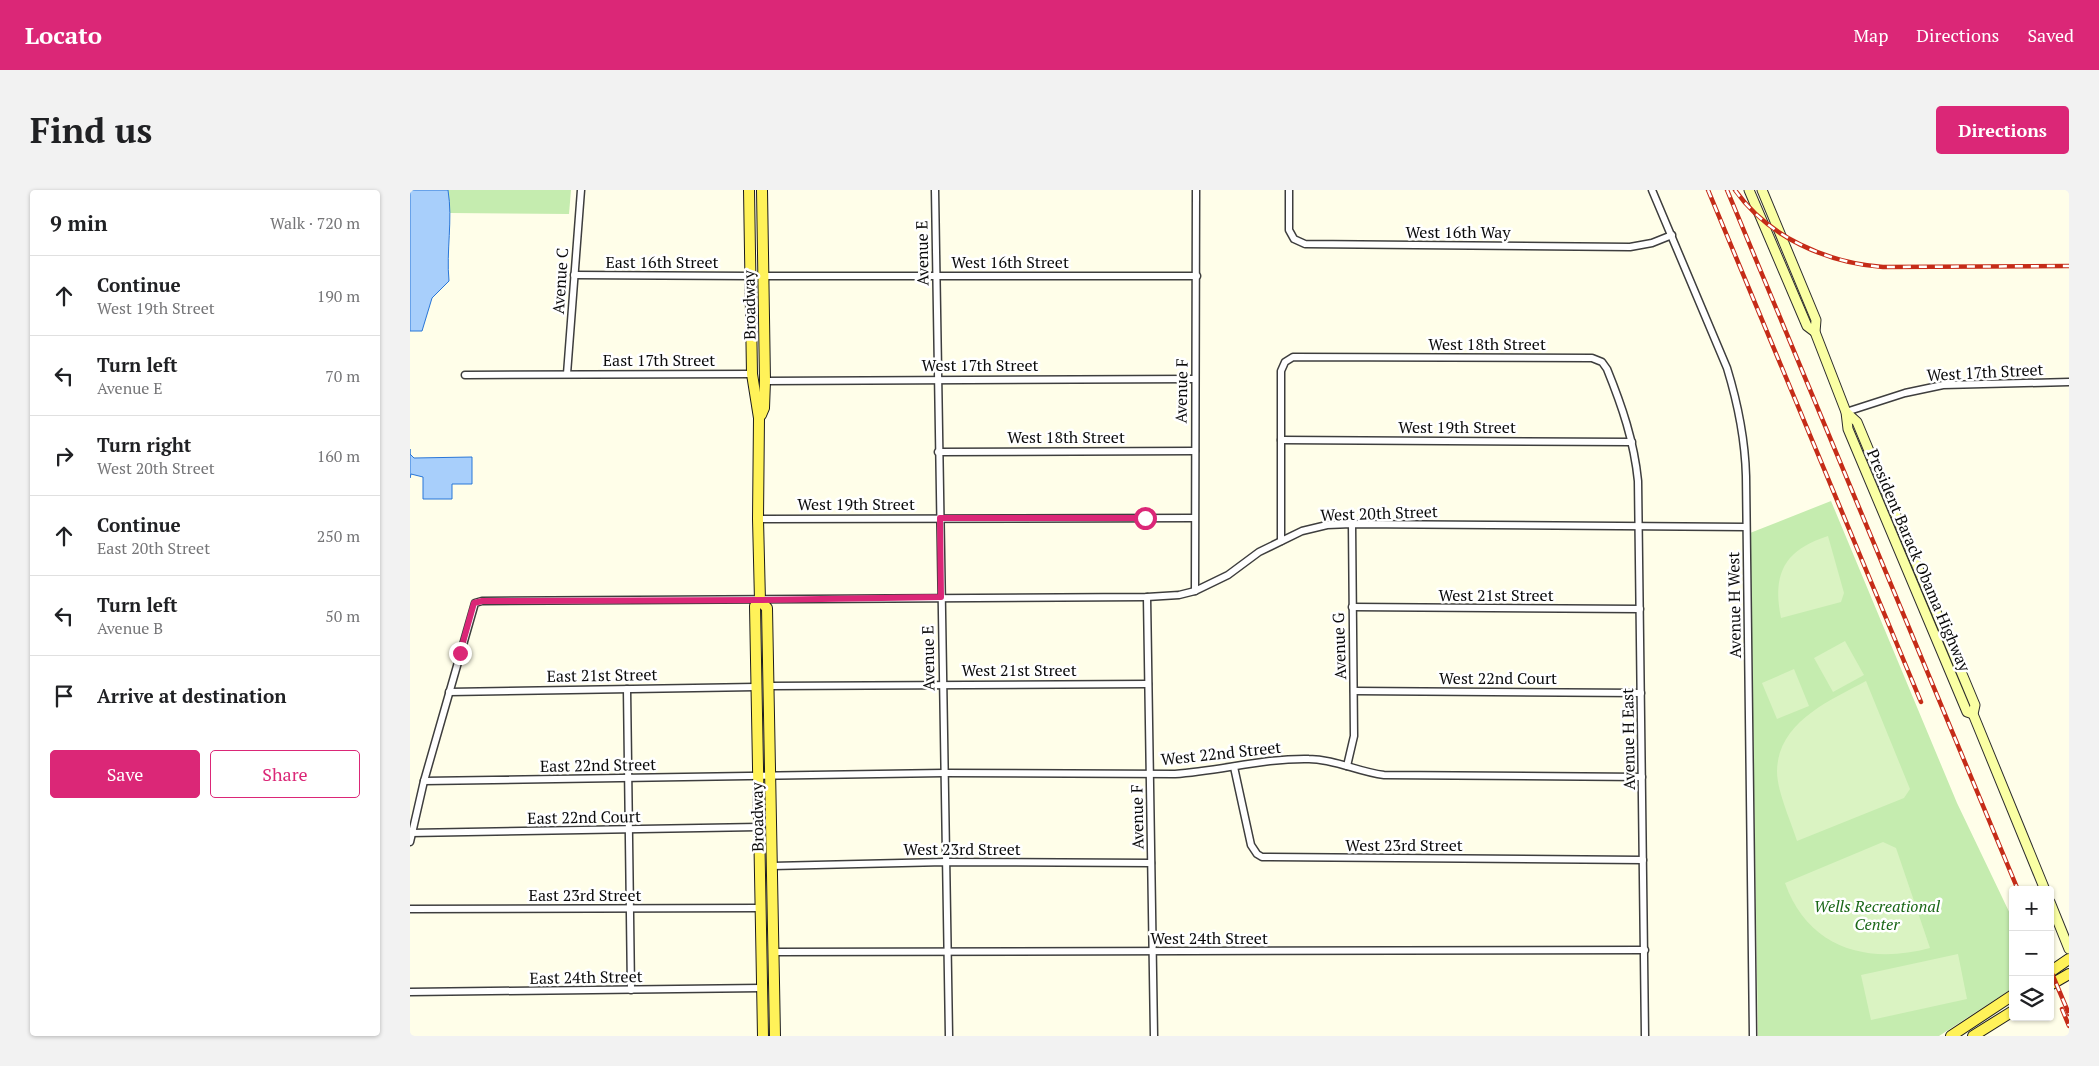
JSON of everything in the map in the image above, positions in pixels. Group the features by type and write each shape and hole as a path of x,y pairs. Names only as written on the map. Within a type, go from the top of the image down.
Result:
{"main road":[{"name":"Broadway","path":"749,190 752,374 759,418 758,519 760,600 767,608 770,686 775,1036"},
{"name":"Broadway","path":"759,418 764,408 765,381 762,190"},
{"name":"President Barack Obama Highway","path":"1749,190 1807,326 1815,332"},
{"name":"President Barack Obama Highway","path":"1762,190 1816,320 1815,332 1846,412 1848,429 1934,638 1967,712 1973,714 2043,886"},
{"name":"Broadway","path":"760,600 755,606 763,1036"},
{"path":"2054,912 2069,949"},
{"path":"2054,969 2069,959"},
{"path":"2054,983 2069,974"},
{"path":"1951,1036 2009,998"},
{"path":"1973,1036 2009,1014"}],"street":[{"name":"Avenue C","path":"567,374 581,190"},
{"name":"Avenue E","path":"935,190 949,1036"},
{"name":"Avenue F","path":"1194,592 1196,190"},
{"name":"West 16th Way","path":"1289,190 1289,230 1294,240 1305,244 1630,247 1652,243 1672,235"},
{"name":"Avenue H West","path":"1652,190 1719,348 1734,390 1741,420 1745,458 1752,1036"},
{"name":"East 16th Street","path":"574,275 751,276"},
{"name":"West 16th Street","path":"764,276 1197,276"},
{"name":"West 18th Street","path":"1281,440 1281,371 1286,362 1298,356 1597,360 1606,369 1621,405 1632,442"},
{"name":"East 17th Street","path":"465,375 752,374"},
{"name":"West 17th Street","path":"765,381 1195,379"},
{"name":"West 17th Street","path":"1846,412 1905,393 1943,386 2069,382"},
{"name":"West 19th Street","path":"1281,440 1632,442"},
{"path":"1281,440 1281,541"},
{"name":"Avenue H East","path":"1632,442 1638,481 1639,526 1645,1036"},
{"name":"West 18th Street","path":"938,452 1195,451"},
{"name":"West 19th Street","path":"758,519 1194,518"},
{"name":"West 20th Street","path":"449,692 474,603 482,601 1147,597 1194,592 1214,583 1259,552 1314,528 1352,524 1746,527"},
{"name":"Avenue G","path":"1347,766 1354,736 1352,524"},
{"name":"Avenue F","path":"1147,597 1154,1036"},
{"name":"West 21st Street","path":"1352,607 1640,609"},
{"name":"West 21st Street","path":"770,686 1148,684"},
{"name":"East 21st Street","path":"449,692 756,686"},
{"path":"627,689 631,990"},
{"name":"West 22nd Court","path":"1354,691 1641,693"},
{"path":"410,842 424,781 449,692"},
{"name":"West 22nd Street","path":"771,777 944,773 1150,774 1200,772 1285,759 1323,760 1384,775 1642,777"},
{"name":"West 23rd Street","path":"1234,767 1251,845 1257,854 1262,857 1644,860"},
{"name":"East 22nd Street","path":"424,781 771,777"},
{"name":"East 22nd Court","path":"411,832 759,827"},
{"name":"West 23rd Street","path":"772,866 945,862 1151,863"},
{"name":"East 23rd Street","path":"410,909 760,908"},
{"name":"West 24th Street","path":"774,952 1645,950"},
{"name":"East 24th Street","path":"410,992 762,988"}],"green space":[{"path":"448,190 571,190 569,214 450,213"},
{"name":"Wells Recreational Center","path":"1831,501 1957,803 2009,912 2009,991 1939,1036 1758,1036 1750,533"},
{"path":"1828,536 1844,593 1841,602 1781,618 1778,589 1780,576 1785,566 1791,556 1801,549"},
{"path":"1845,641 1864,675 1833,692 1814,658"},
{"path":"1794,669 1809,706 1777,719 1762,683"},
{"path":"1866,681 1910,789 1904,798 1797,841 1779,788 1777,771 1780,754 1786,739 1808,715 1822,705"},
{"path":"1883,842 1896,848 1930,948 1907,953 1884,954 1862,952 1842,946 1824,937 1809,923 1795,905 1785,883"},
{"path":"1958,954 1967,999 1871,1020 1861,975"}],"water":[{"path":"410,190 448,190 449,201 449,281 432,298 422,331 410,331"},
{"path":"410,454 414,458 472,457 472,484 452,484 452,499 423,499 423,477 411,474 410,478"}],"railway":[{"path":"1708,190 1921,702"},
{"path":"1727,190 2016,886"},
{"path":"1735,190 1749,207 1782,234 1800,245 1841,260 1883,267 2069,266"},
{"path":"2053,976 2069,1014"},
{"path":"2062,1009 2069,1026"}],"route":[{"path":"460,653 474,603 482,601 941,597 940,518 1145,518"}]}
